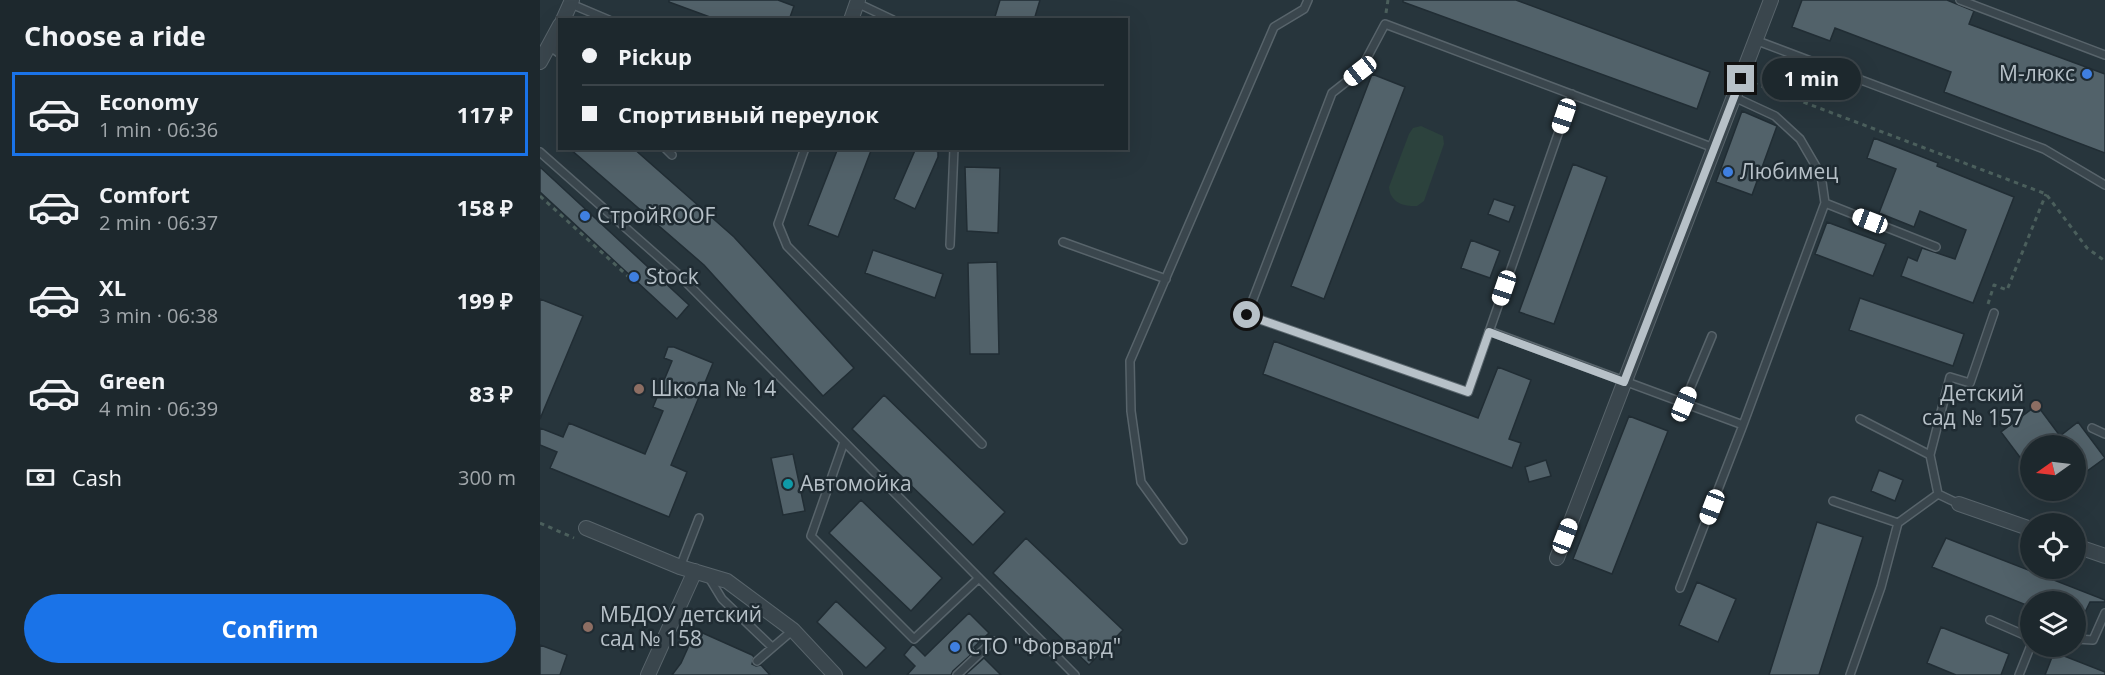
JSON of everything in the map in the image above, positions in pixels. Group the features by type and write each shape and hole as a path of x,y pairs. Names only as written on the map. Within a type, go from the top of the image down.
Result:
{"street":[{"path":"1557,558 1771,0"},
{"path":"563,18 571,2"},
{"path":"852,18 857,2"},
{"path":"540,62 554,50 558,33"},
{"path":"1959,504 2020,526"},
{"path":"586,528 680,567 727,581 793,630 835,675"},
{"path":"2086,548 2104,552"},
{"path":"648,675 701,573"}],"lane":[{"path":"1183,540 1141,482 1131,411 1130,361 1274,27 1304,9 1308,0"},
{"path":"1960,0 2105,55"},
{"path":"571,2 605,18"},
{"path":"857,2 889,18"},
{"path":"1572,94 1468,392 1247,315 1332,93 1360,71 1385,24 1572,94 1714,148"},
{"path":"1755,40 2044,149 2105,185"},
{"path":"1680,588 1825,203 1821,175 1800,139 1774,116 1734,97"},
{"path":"667,150 672,156"},
{"path":"804,150 778,224 787,246 982,444"},
{"path":"950,245 954,150"},
{"path":"540,152 679,275 1075,675"},
{"path":"1825,203 1936,247"},
{"path":"1063,242 1166,279"},
{"path":"1938,494 1930,456 1950,377 1970,382 1994,314"},
{"path":"1489,332 1743,425"},
{"path":"1684,404 1712,336"},
{"path":"1860,419 1930,456"},
{"path":"2092,428 2105,434"},
{"path":"844,442 811,536 914,639 979,578"},
{"path":"1938,494 1959,504"},
{"path":"1850,675 1881,587 1898,523 1938,494"},
{"path":"1833,501 1898,523"},
{"path":"680,567 699,518"},
{"path":"701,573 722,599 772,648"},
{"path":"2086,640 2093,640 2105,613"},
{"path":"1990,620 2020,633"},
{"path":"757,661 793,630"},
{"path":"957,675 993,641"},
{"path":"2019,675 2026,657"}],"path":[{"path":"1741,79 2046,194 2087,248 2105,261"},
{"path":"1994,314 1988,304 1995,285 2007,290 2046,194"},
{"path":"540,196 631,279"}],"green space":[{"path":"1421,126 1443,136 1444,144 1424,201 1417,206 1407,206 1395,200 1389,187 1409,134 1413,128"}],"building":[{"path":"669,0 778,0 794,6 790,18 713,18 669,2"},
{"path":"1000,0 1040,0 1035,18 995,18"},
{"path":"1403,0 1516,0 1710,72 1697,109 1403,2"},
{"path":"1802,0 1947,0 1974,11 1969,24 2105,74 2105,153 1944,92 1951,72 1835,28 1830,41 1792,27"},
{"path":"1372,74 1405,87 1324,299 1291,286"},
{"path":"1742,111 1777,126 1752,195 1716,182"},
{"path":"1874,138 1938,163 1937,166 2014,197 1973,303 1901,276 1908,257 1917,261 1922,248 1955,259 1966,230 1920,211 1914,227 1879,213 1896,169 1867,158"},
{"path":"571,150 635,150 734,237 854,368 823,396 704,265"},
{"path":"837,150 871,150 838,237 808,225"},
{"path":"915,150 938,152 938,157 915,209 894,199"},
{"path":"1573,164 1607,177 1554,324 1519,312"},
{"path":"540,167 689,305 677,319 540,192"},
{"path":"965,167 1000,168 998,233 967,231"},
{"path":"1494,199 1515,206 1509,222 1488,214"},
{"path":"1827,222 1886,244 1873,276 1815,254"},
{"path":"1471,240 1500,251 1490,278 1461,268"},
{"path":"873,250 943,274 935,298 865,273"},
{"path":"997,262 999,354 970,354 968,263"},
{"path":"1860,298 1964,334 1953,366 1849,330"},
{"path":"540,299 583,316 540,419"},
{"path":"1274,341 1478,418 1498,367 1531,380 1509,439 1521,443 1512,468 1263,374"},
{"path":"668,347 674,347 713,363 671,465 687,472 669,517 550,468 557,452 540,445 540,428 563,437 569,423 645,454 663,411 653,407 672,361 664,358"},
{"path":"884,395 1005,512 973,545 852,429"},
{"path":"2037,405 2059,435 2020,435 2020,457 2001,432"},
{"path":"1629,416 1668,431 1612,574 1573,559"},
{"path":"2078,422 2105,458 2086,472 2086,435 2061,435"},
{"name":"Автомойка","path":"793,454 805,511 783,515 771,458"},
{"path":"1546,460 1551,476 1529,482 1525,467"},
{"path":"1879,470 1903,480 1895,501 1871,491"},
{"path":"861,500 942,578 911,611 829,533"},
{"path":"1817,522 1863,537 1819,675 1769,675"},
{"path":"1026,538 1123,630 1089,665 993,573"},
{"path":"1946,538 2020,567 2020,579 2051,579 2082,591 2020,591 2020,603 1932,567"},
{"path":"1697,582 1736,599 1718,642 1679,625"},
{"path":"2086,593 2105,600 2105,602 2090,602 2086,610"},
{"path":"836,601 886,648 866,668 817,622"},
{"name":"СТО \"Форвард\"","path":"969,613 989,633 951,675 907,675 915,666 904,655 913,644 925,656"},
{"path":"1941,627 2009,654 2001,675 1956,675 1927,663"},
{"path":"696,630 752,655 754,657 752,664 761,665 770,675 672,675 681,663"},
{"path":"540,645 567,655 560,675 540,675"},
{"path":"2052,657 2067,657 2105,672 2105,675 2045,675"},
{"path":"984,658 1001,675 965,675"}],"place":[{"name":"М-люкс","path":"2087,74"},
{"name":"Любимец","path":"1728,172"},
{"name":"СтройROOF","path":"585,216"},
{"name":"Stock","path":"634,277"},
{"name":"Школа № 14","path":"639,389"},
{"name":"Детский сад № 157","path":"2036,406"},
{"name":"Автомойка","path":"788,484"},
{"name":"МБДОУ детский сад № 158","path":"588,627"},
{"name":"СТО \"Форвард\"","path":"955,647"}],"route":[{"path":"1247,315 1468,392 1489,332 1624,382 1741,79"}]}
